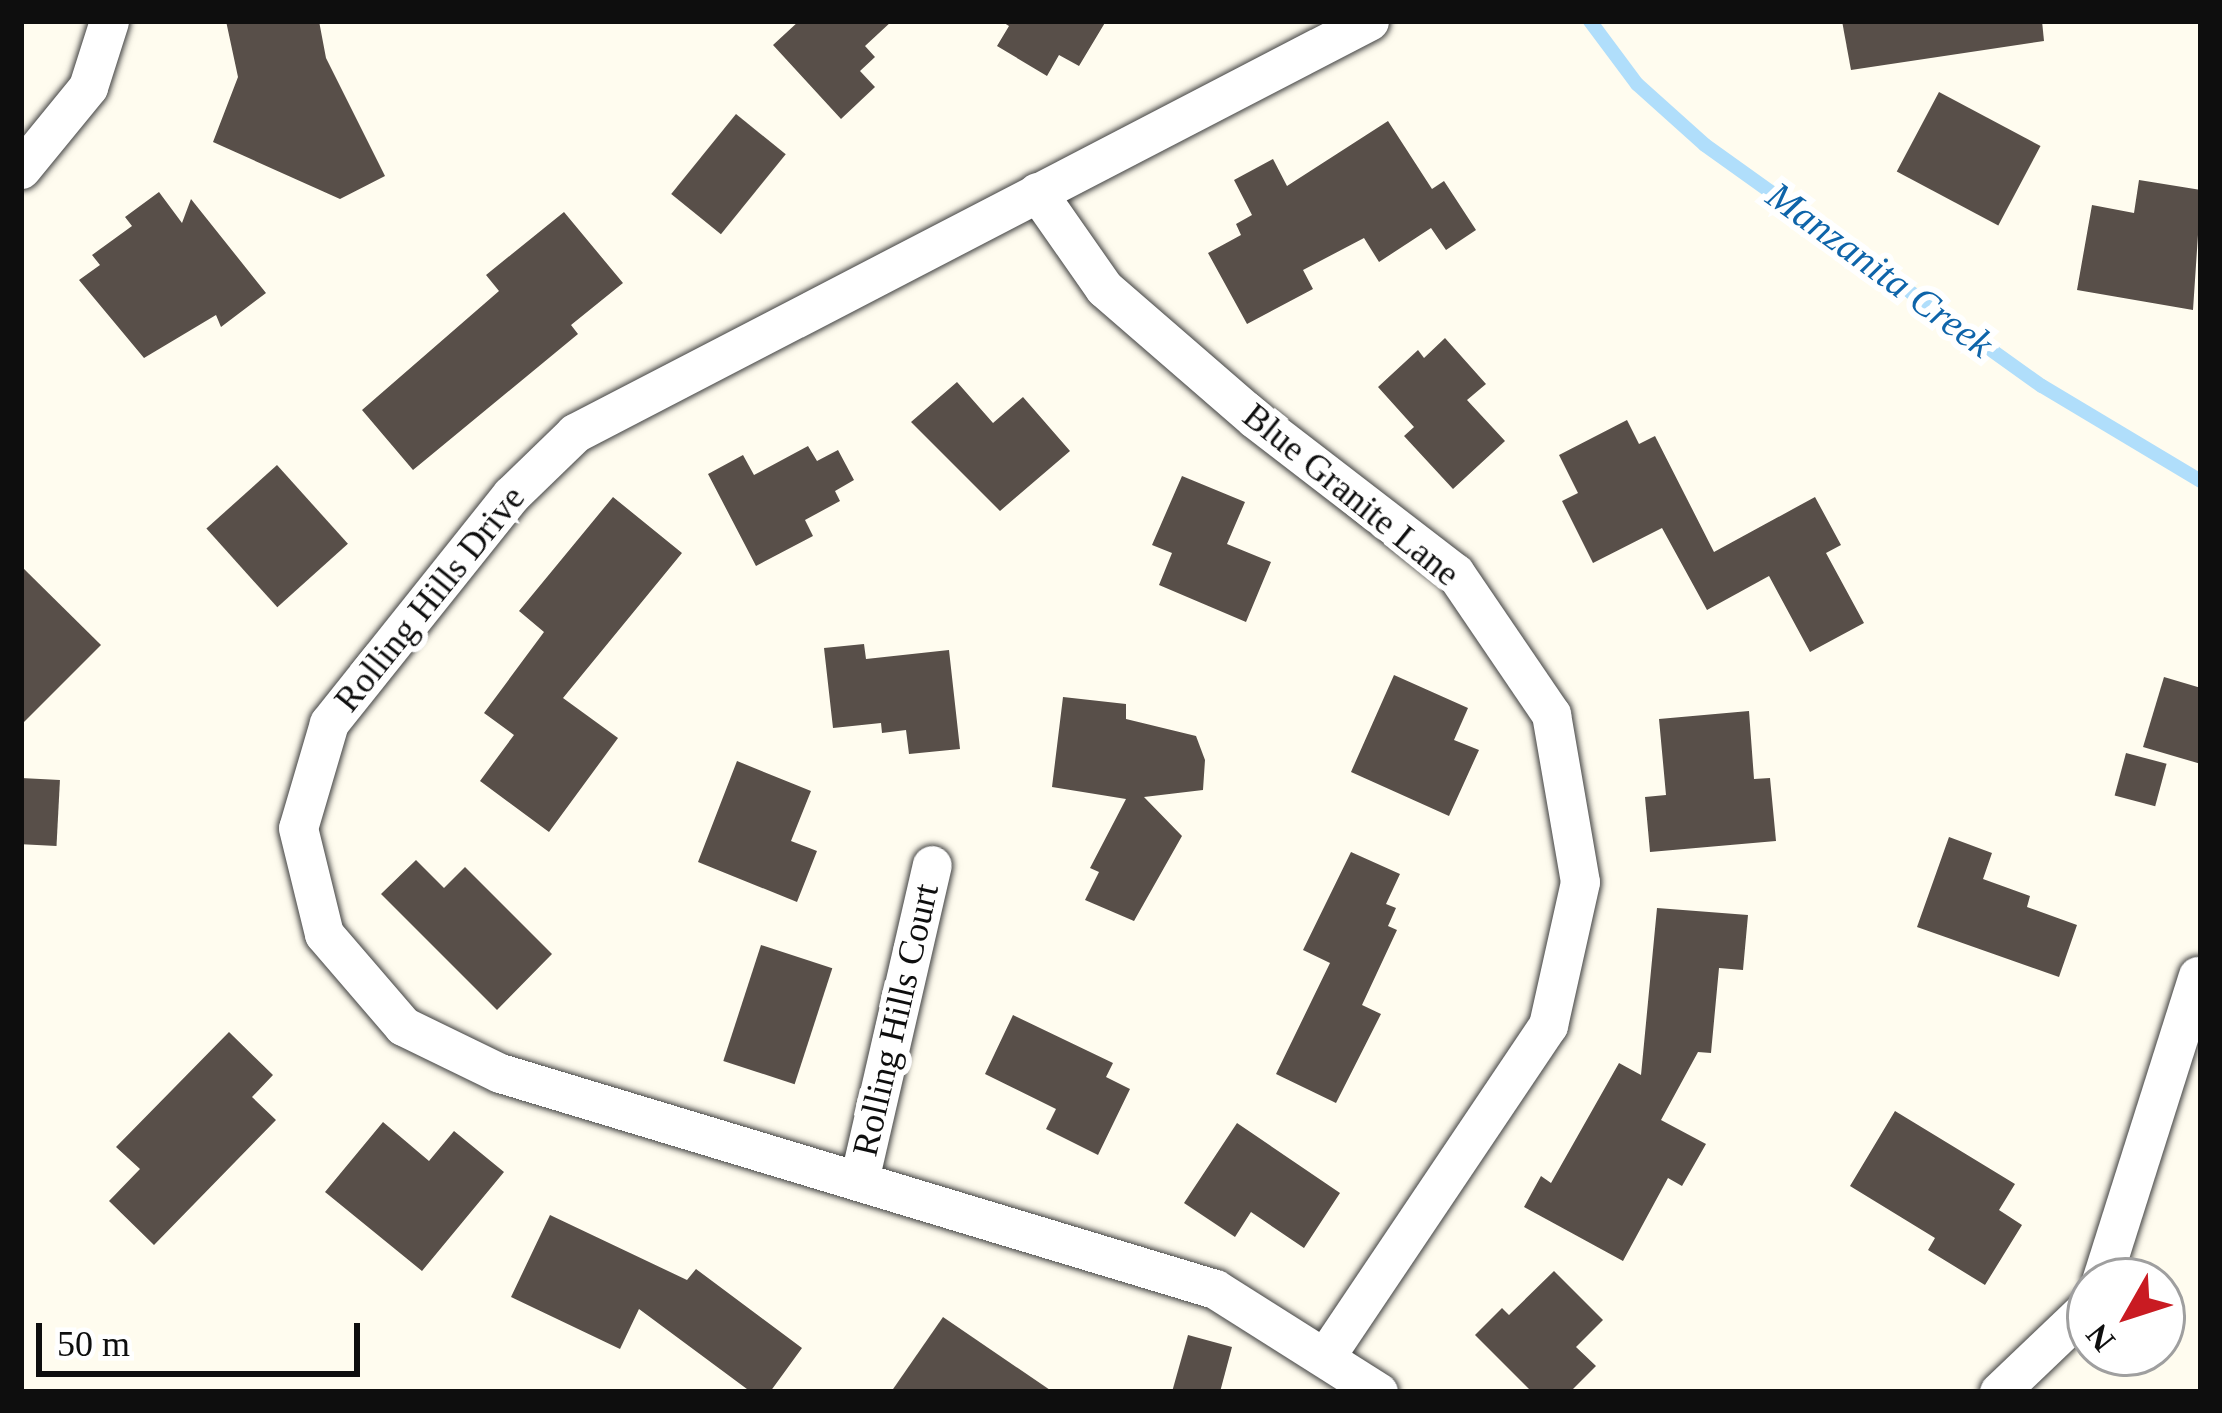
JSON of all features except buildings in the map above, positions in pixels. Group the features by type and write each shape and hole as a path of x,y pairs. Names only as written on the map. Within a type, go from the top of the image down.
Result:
{"street":[{"path":"21,169 88,87 109,21"},
{"name":"Rolling Hills Drive","path":"1370,21 575,433 511,495 328,722 298,827 324,934 403,1025 500,1073 860,1176 1215,1289 1326,1354 1378,1392"},
{"name":"Blue Granite Lane","path":"1037,192 1104,288 1255,419 1456,572 1551,714 1580,882 1548,1024 1326,1354"},
{"name":"Rolling Hills Court","path":"860,1176 932,865"},
{"path":"2109,1257 2198,976"},
{"path":"1999,1392 2066,1328"}],"waterway":[{"name":"Manzanita Creek","path":"1590,21 1637,84 1705,145 2042,386 2201,481"}]}
